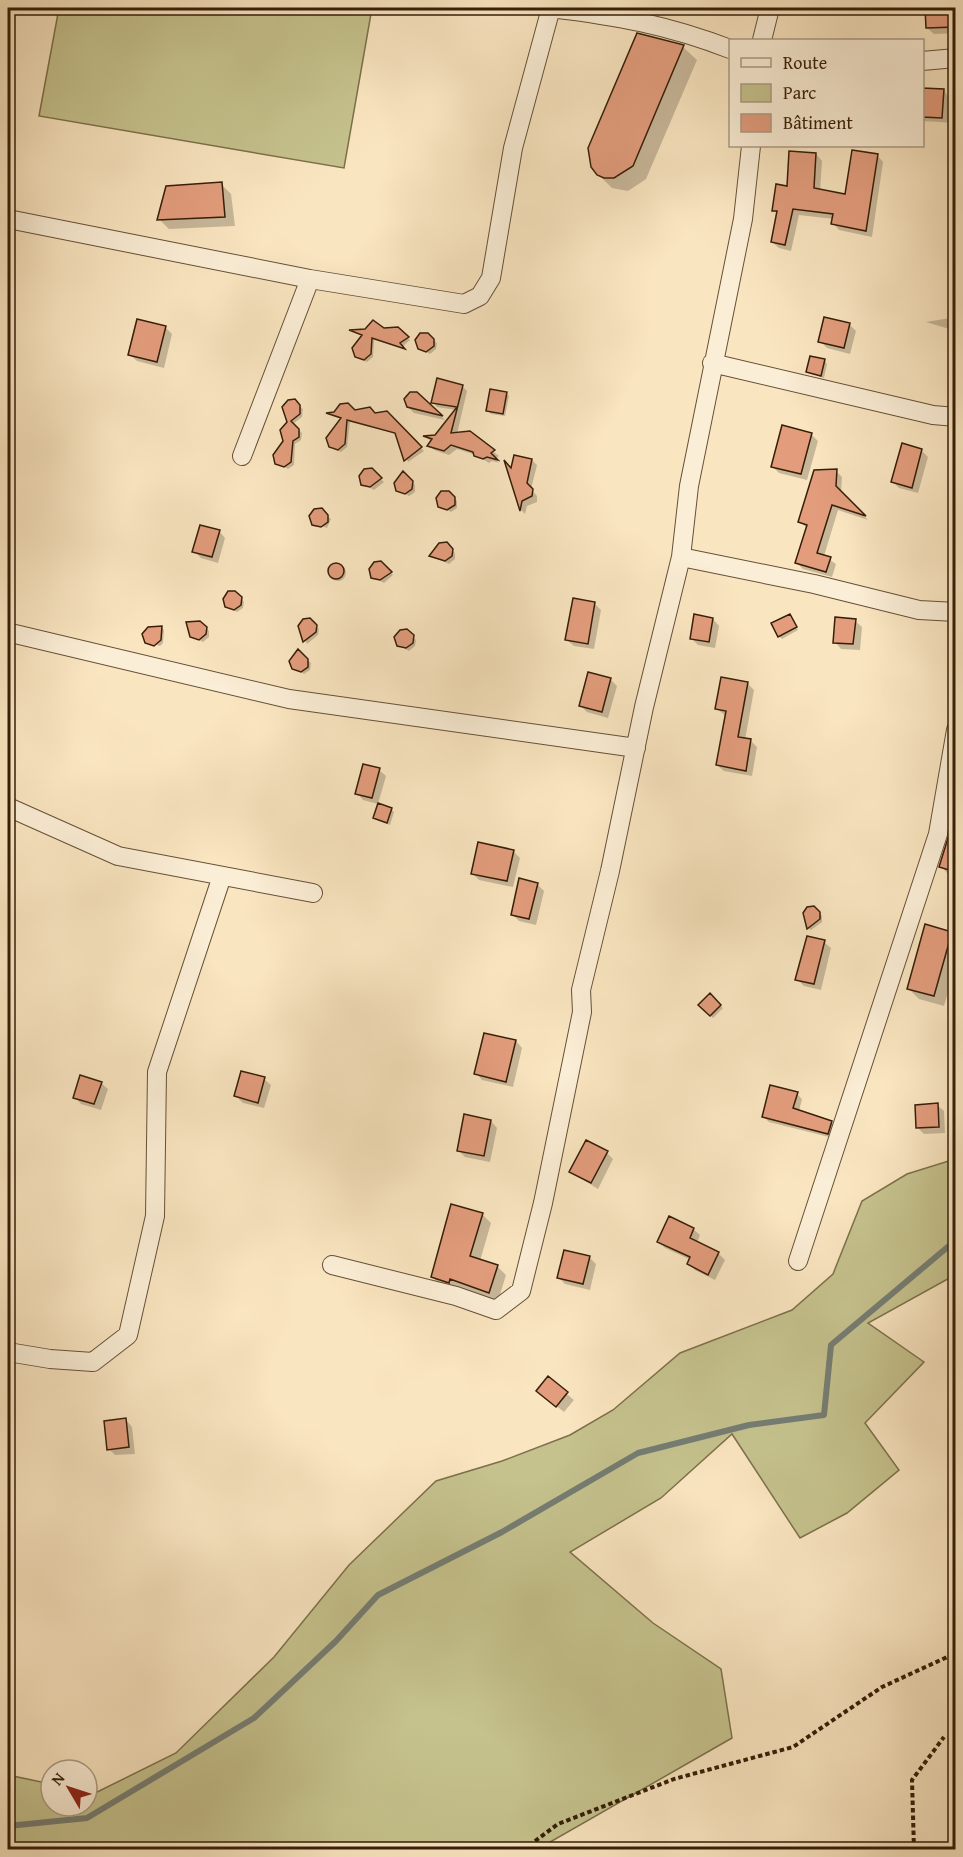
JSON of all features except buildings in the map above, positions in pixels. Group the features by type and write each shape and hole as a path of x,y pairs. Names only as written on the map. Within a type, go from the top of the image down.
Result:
{"street":[{"path":"8,219 310,279 464,304 480,296 491,278 513,148 551,8 613,15 684,31 729,49"},
{"path":"762,39 770,8"},
{"path":"924,61 956,58"},
{"path":"332,1265 456,1296 496,1310 521,1291 543,1203 582,1012 581,990 681,557 689,486 712,363 743,219 751,147"},
{"path":"242,456 310,279"},
{"path":"712,363 922,412 956,417"},
{"path":"681,557 814,584 919,610 956,612"},
{"path":"8,636 15,634 289,699 636,748"},
{"path":"798,1262 938,834 956,729"},
{"path":"8,807 118,856 313,893"},
{"path":"8,1352 50,1359 93,1362 128,1335 155,1216 157,1072 222,876"}],"path":[{"path":"523,1850 558,1824 674,1779 793,1747 882,1687 956,1653"},
{"path":"915,1850 912,1780 944,1737"}],"green space":[{"path":"59,8 372,8 344,168 39,116"},
{"path":"955,1159 955,1275 868,1323 924,1362 865,1423 899,1470 847,1513 800,1538 732,1434 661,1498 570,1552 653,1623 721,1669 732,1738 538,1849 8,1849 8,1775 39,1781 39,1818 99,1818 99,1791 176,1753 274,1657 349,1565 436,1481 502,1461 570,1435 613,1410 680,1353 792,1310 833,1274 862,1201 907,1174"}],"waterway":[{"path":"8,1826 87,1818 254,1718 336,1641 378,1595 502,1532 638,1453 749,1425 824,1415 831,1345 956,1240"}]}
